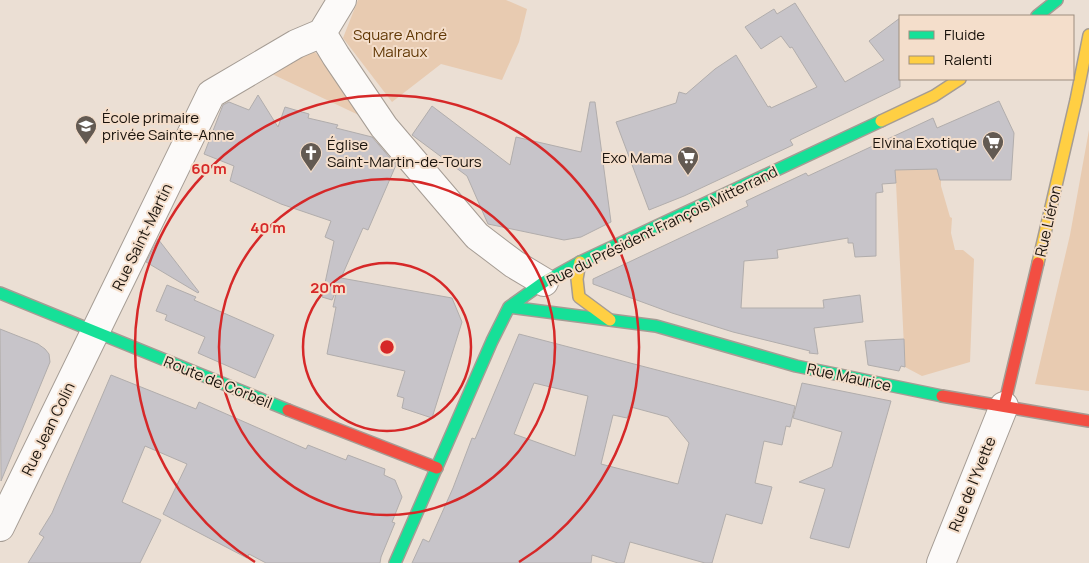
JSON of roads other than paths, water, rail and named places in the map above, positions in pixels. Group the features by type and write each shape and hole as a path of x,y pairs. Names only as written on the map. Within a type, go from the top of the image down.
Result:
{"main road":[{"path":"1038,15 1058,0"},
{"name":"Rue Liéron","path":"1004,406 1076,100 1089,35"},
{"name":"Rue du Président François Mitterrand","path":"395,563 492,341 509,307 544,282 580,262 934,96 958,80"},
{"path":"1068,82 1076,100"},
{"path":"580,262 577,279 579,297 611,321"},
{"name":"Route de Corbeil","path":"0,294 242,392 437,468"},
{"name":"Rue Maurice","path":"509,307 656,326 796,366 948,398 1089,421"}],"street":[{"path":"342,0 322,33 384,127 477,236 514,264 544,282"},
{"name":"Rue Saint-Martin","path":"96,332 211,94 296,44 322,33"},
{"name":"Rue Jean Colin","path":"0,527 96,332"},
{"name":"Rue de l'Yvette","path":"941,563 1004,406"}],"place":[{"name":"École primaire privée Sainte-Anne","path":"86,145"},
{"name":"Elvina Exotique","path":"993,161"},
{"name":"Église Saint-Martin-de-Tours","path":"311,172"},
{"name":"Exo Mama","path":"688,176"}],"park label":[{"name":"Square André Malraux","path":"400,42"}]}
